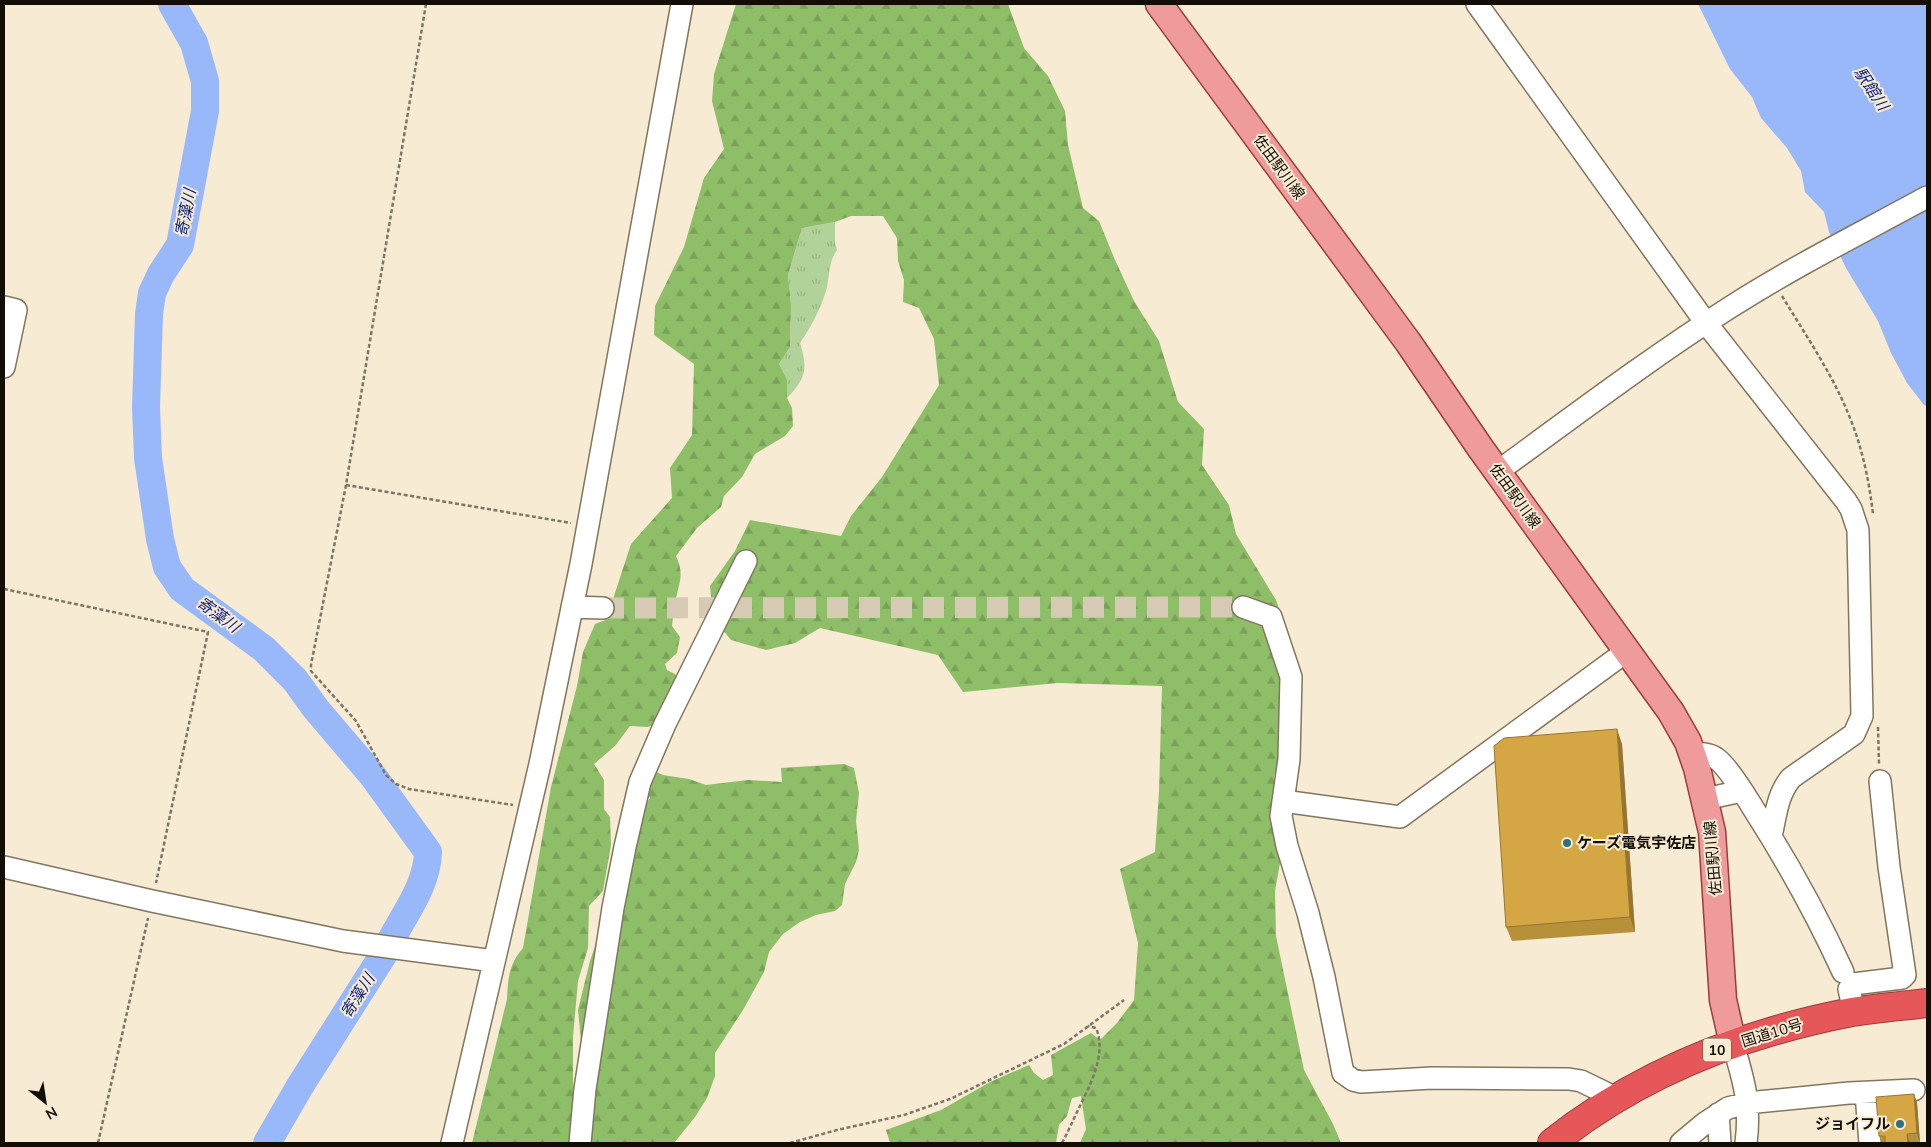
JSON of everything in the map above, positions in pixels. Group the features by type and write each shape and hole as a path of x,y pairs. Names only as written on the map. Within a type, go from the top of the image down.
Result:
{"highway":[{"name":"国道10号","path":"1552,1143 1616,1098 1665,1071 1733,1044 1802,1023 1854,1012 1915,1004"}],"main road":[{"name":"佐田駅川線","path":"1159,4 1408,342 1497,472 1671,712 1688,742 1706,800 1712,832 1724,1010 1733,1044"}],"street":[{"path":"452,1143 530,808 572,607 682,4"},
{"path":"1476,4 1706,323 1846,501 1853,514 1858,530 1862,716 1854,734 1791,778 1784,786 1779,798 1771,836"},
{"path":"1497,472 1661,353 1706,323 1782,276 1927,197"},
{"path":"4,307 16,310 4,367"},
{"path":"580,1143 585,1089 613,908 640,782 665,724 746,561"},
{"path":"572,607 603,608"},
{"path":"1243,607 1271,617 1290,677 1289,759 1281,816 1287,846 1328,993 1343,1073 1347,1077 1361,1082 1432,1078 1570,1079 1581,1081 1616,1098"},
{"path":"1283,801 1400,817 1626,651"},
{"path":"1692,753 1710,755 1719,760 1742,790 1771,836 1819,920 1843,972"},
{"path":"1854,1012 1849,989 1853,984 1902,978 1905,975 1889,867 1880,781"},
{"path":"1706,800 1742,790"},
{"path":"4,867 152,901 343,941 494,962"},
{"path":"1733,1044 1748,1103 1749,1123 1746,1143"},
{"path":"1681,1143 1728,1108 1748,1103 1849,1093 1866,1094 1914,1090"},
{"path":"1866,1094 1870,1143"},
{"path":"1718,1114 1720,1143"}],"path":[{"path":"426,4 346,485 311,665 314,676 356,721 386,775 396,784 409,789 530,808"},
{"path":"346,485 588,526"},
{"path":"4,589 208,632 152,901 98,1143"},
{"path":"790,1143 933,1106 1064,1044 1124,1000"},
{"path":"1062,1143 1091,1084 1098,1057 1100,1037 1096,1028 1088,1026"}],"green space":[{"path":"736,4 1008,4 1024,48 1048,76 1065,111 1068,145 1083,208 1099,221 1134,301 1159,341 1178,402 1204,429 1202,465 1229,505 1236,534 1276,600 1291,642 1298,684 1296,731 1274,776 1274,806 1282,852 1275,891 1276,936 1304,1070 1341,1143 1080,1143 1086,1129 1081,1096 1072,1098 1067,1116 1059,1125 1056,1143 890,1143 886,1130 941,1110 990,1082 1029,1065 1034,1073 1043,1080 1053,1075 1051,1055 1091,1033 1100,1040 1117,1023 1134,1000 1138,943 1120,869 1155,852 1162,686 1057,683 963,692 938,655 820,628 795,643 766,650 731,640 713,618 710,586 735,551 750,520 841,536 851,516 882,477 939,385 934,339 919,308 903,302 904,280 898,261 897,238 883,216 851,216 835,222 802,228 788,275 791,305 790,347 779,364 787,379 787,398 792,408 793,426 785,436 755,454 742,477 724,496 721,507 697,528 676,556 680,567 680,577 672,626 680,637 677,653 665,664 667,670 675,674 678,680 658,724 647,727 630,726 615,746 594,764 604,780 604,809 610,817 611,845 603,891 589,906 588,948 578,981 573,1037 573,1081 577,1127 572,1143 472,1143 507,999 510,972 518,954 523,948 551,787 577,686 583,652 595,624 611,618 613,599 631,544 672,498 670,468 692,435 694,364 654,335 655,306 684,247 704,178 724,149 712,101 714,74"},
{"path":"835,222 837,250 831,265 826,291 815,318 800,343 804,359 804,373 798,385 787,398 787,379 779,364 790,347 791,305 788,275 802,228"},
{"path":"844,764 854,768 859,793 856,821 859,850 856,862 845,884 842,905 835,911 816,915 800,922 783,934 769,952 764,972 743,1010 715,1053 715,1076 707,1098 695,1117 674,1143 581,1143 583,1062 578,1010 590,961 640,812 650,798 638,776 646,767 663,775 689,779 706,785 748,780 782,782 781,768"}],"water":[{"name":"駅館川","path":"1698,4 1927,4 1927,406 1924,405 1907,383 1891,353 1878,321 1846,268 1829,232 1824,212 1805,192 1801,171 1787,148 1761,118 1752,97 1730,69"}],"building":[{"name":"ケーズ電気宇佐店","path":"1617,729 1630,917 1506,927 1494,746 1504,738"},
{"name":"ジョイフル","path":"1914,1094 1917,1133 1907,1134 1908,1143 1885,1143 1885,1136 1879,1136 1876,1097"}],"waterway":[{"name":"寄藻川","path":"172,4 194,43 205,81 205,111 180,245 161,274 152,293 149,314 146,407 148,458 160,539 167,567 182,589 264,649 295,680 316,709 373,776 428,852 423,879 412,904 385,952 300,1086 267,1143"}],"tunnel":[{"path":"603,608 1243,607"}],"place":[{"name":"ケーズ電気宇佐店","path":"1567,843"},
{"name":"ジョイフル","path":"1900,1124"}]}
